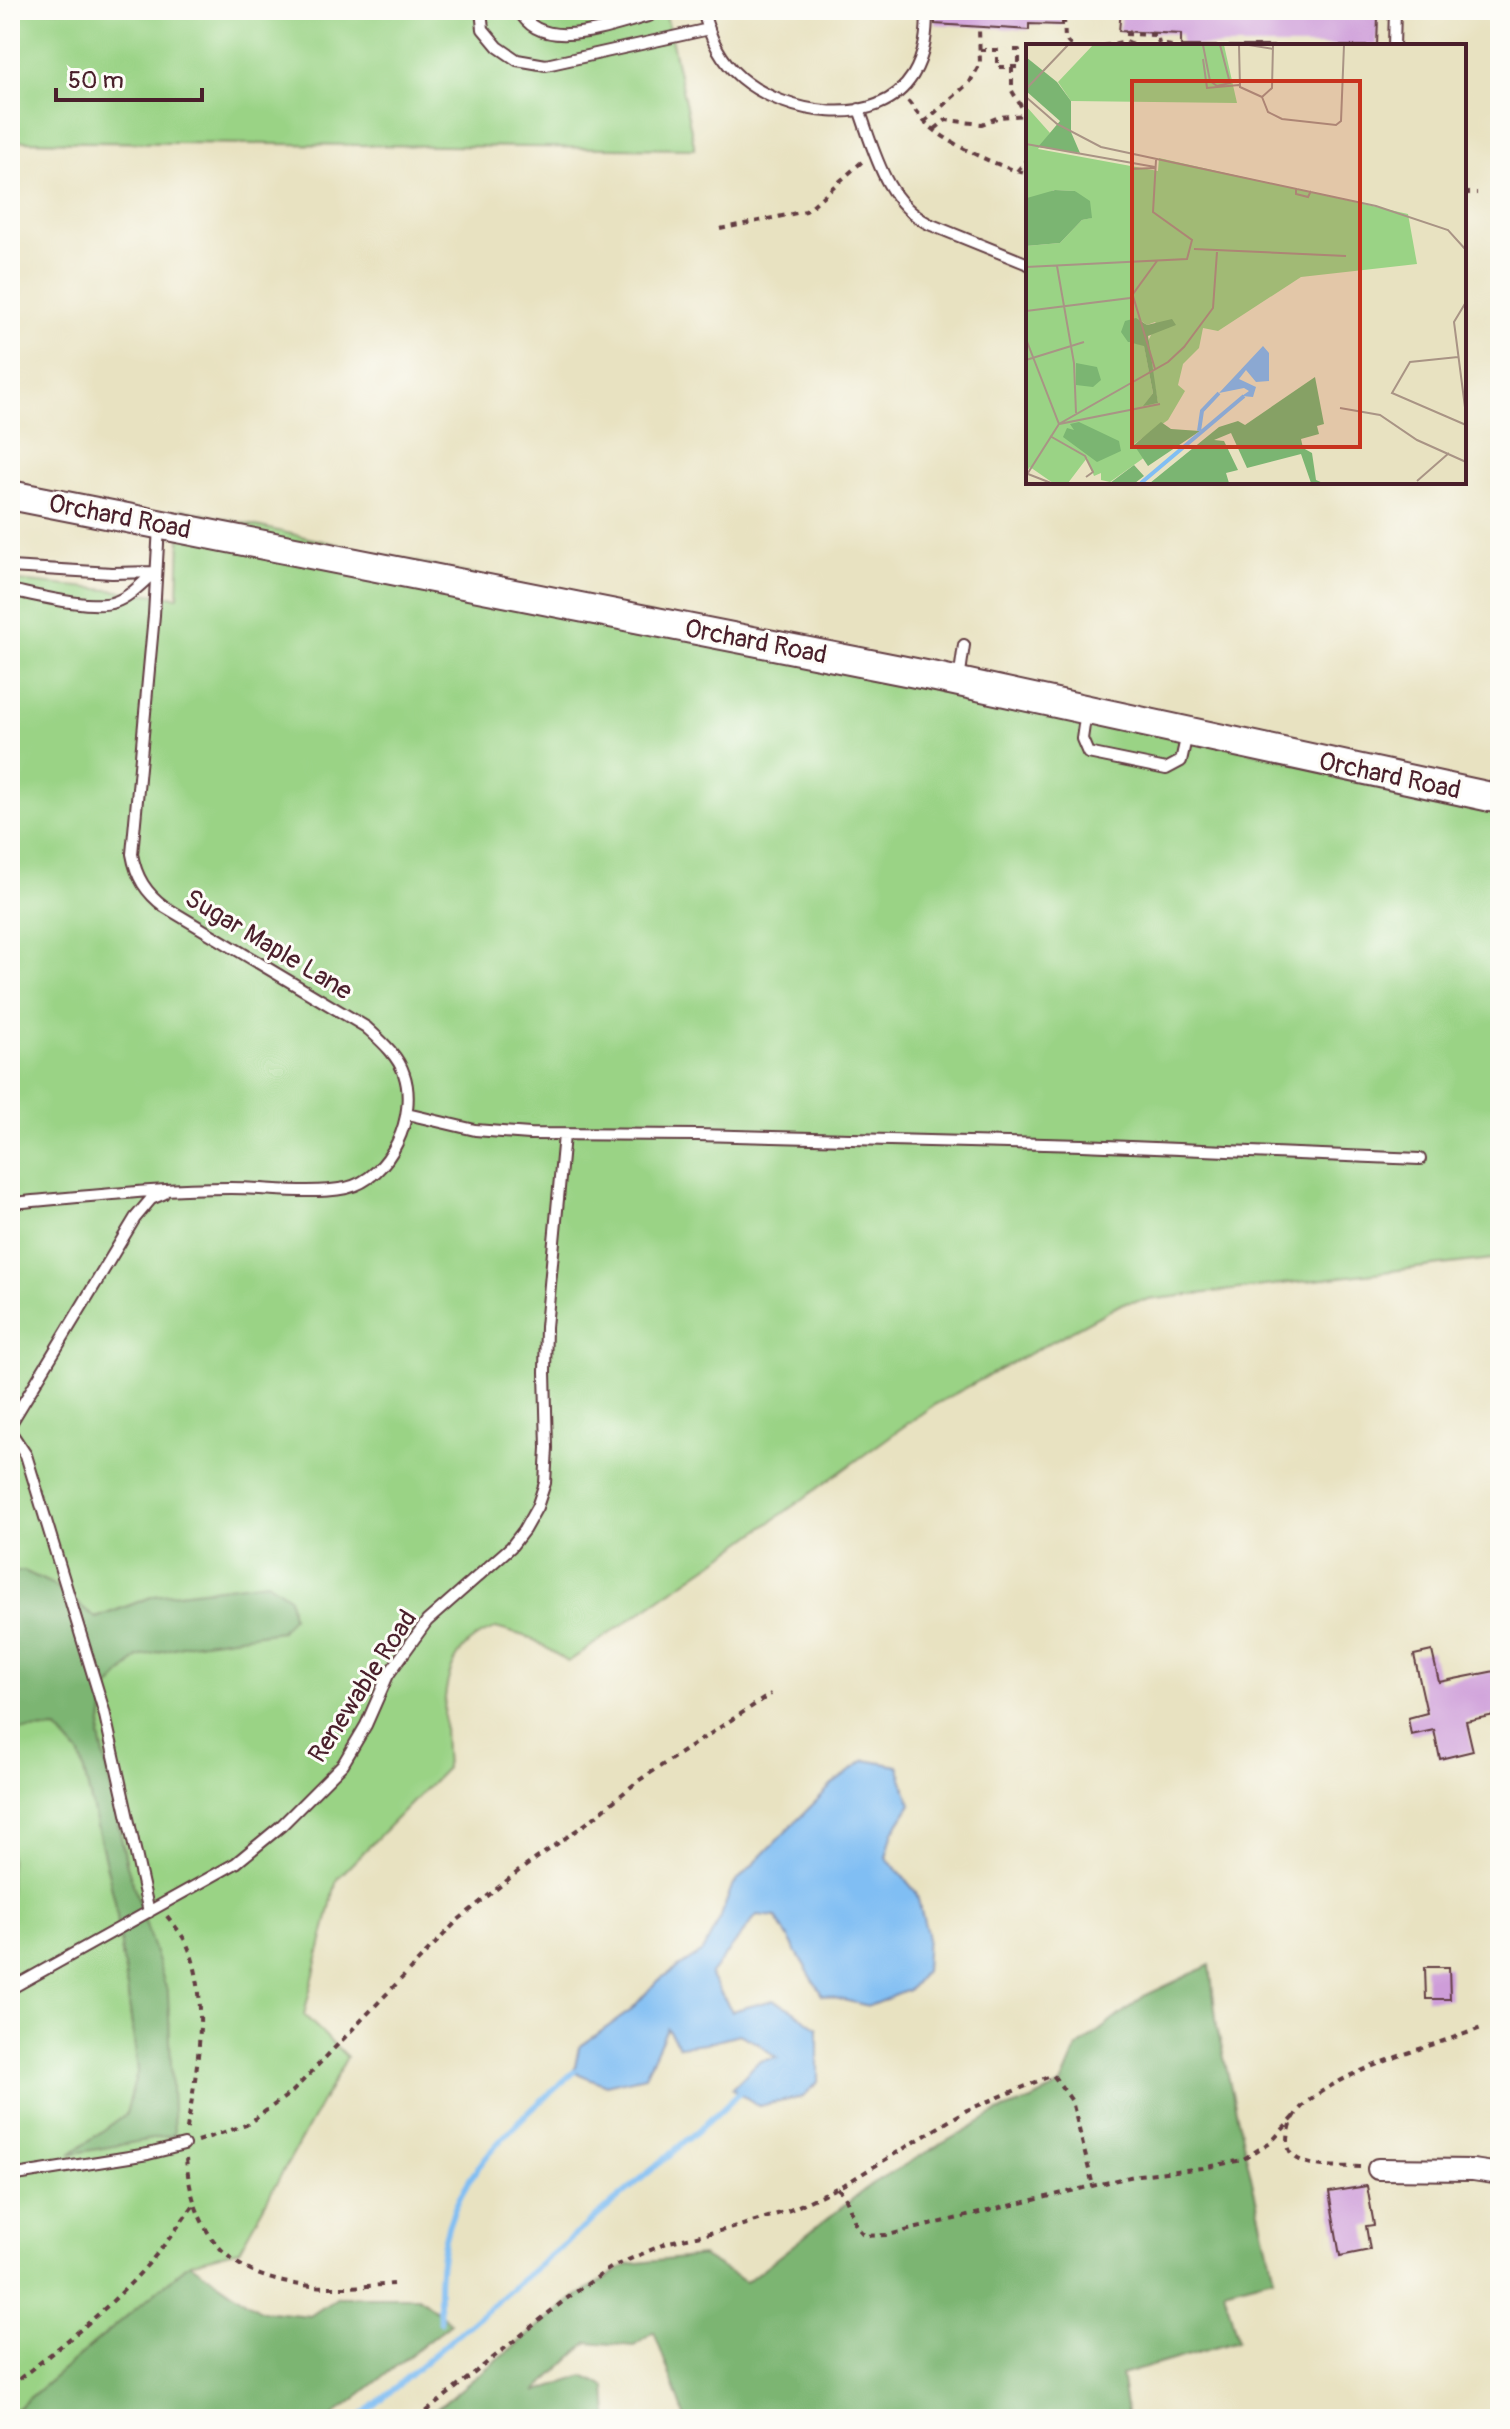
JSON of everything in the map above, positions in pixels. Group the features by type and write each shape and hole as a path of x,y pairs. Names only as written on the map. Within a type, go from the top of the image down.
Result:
{"street":[{"name":"Orchard Road","path":"10,495 958,682 1500,799"},
{"path":"1378,2169 1473,2170 1500,2174"}],"lane":[{"path":"481,10 483,29 498,47 517,60 546,65 709,29"},
{"path":"519,10 524,20 545,34 564,36 649,16 648,10"},
{"path":"703,10 726,63 741,78 771,97 812,109 859,109 892,96 913,75 925,47 927,10"},
{"path":"1394,44 1395,10"},
{"path":"859,109 885,179 901,205 914,216 940,229 1026,263"},
{"name":"Sugar Maple Lane","path":"10,1203 169,1191 348,1187 363,1181 384,1163 402,1131 407,1114 404,1074 382,1042 366,1027 165,907 151,897 135,872 132,854 154,615 159,524"},
{"path":"10,567 112,573 155,572"},
{"path":"10,590 98,605 115,602 130,594 155,572"},
{"path":"958,682 964,645"},
{"path":"1086,709 1082,739 1088,753 1166,769 1181,761 1187,731"},
{"path":"407,1114 475,1130 564,1135 697,1135 1082,1145 1420,1159"},
{"name":"Renewable Road","path":"10,1989 236,1863 281,1826 335,1772 354,1747 388,1675 427,1621 511,1547 524,1530 537,1507 545,1483 546,1327 564,1135"},
{"path":"10,1425 135,1218 151,1199 169,1191"},
{"path":"10,1431 26,1455 104,1711 154,1909"},
{"path":"10,2176 148,2154 184,2145"}],"path":[{"path":"1064,18 1065,39 1069,44"},
{"path":"924,122 970,82 980,64 979,28"},
{"path":"1126,41 1125,33 1157,35 1159,44"},
{"path":"1112,44 1126,41 1133,44"},
{"path":"980,50 997,50 997,67 1019,67 1019,50 1010,50"},
{"path":"1012,67 1012,91 1026,114"},
{"path":"908,101 924,122 935,129 971,151 1026,173"},
{"path":"935,129 946,120 982,124 999,117 1026,116"},
{"path":"720,229 806,211 866,158"},
{"path":"1017,171 1026,161"},
{"path":"1466,193 1477,193"},
{"path":"184,2145 246,2125 292,2092 458,1920 638,1781 771,1694"},
{"path":"154,1909 185,1940 197,1978 199,2052 184,2145 193,2206 206,2230 241,2267 263,2277 298,2286 393,2284"},
{"path":"837,2188 845,2194 855,2228 866,2236 888,2235 1138,2175 1242,2160 1272,2141 1305,2104 1332,2085 1411,2051 1481,2028"},
{"path":"417,2419 566,2299 612,2267 669,2242 733,2228 790,2210 837,2188 967,2110 1053,2075 1072,2101 1093,2186"},
{"path":"1295,2116 1289,2126 1287,2146 1295,2158 1311,2165 1378,2169"},
{"path":"10,2386 45,2359 131,2281 154,2258 193,2206"}],"green space":[{"path":"10,10 665,10 695,149 10,141"},
{"path":"181,509 1500,808 1500,1258 1123,1303 932,1406 743,1542 568,1662 531,1638 496,1628 474,1639 462,1650 448,1681 444,1717 446,1768 337,1879 304,2015 347,2057 239,2250 190,2263 14,2411 19,2419 10,2419 10,1730 57,1729 80,1755 115,1901 138,2070 126,2114 72,2153 174,2135 126,1861 100,1737 107,1689 138,1657 190,1644 154,1596 96,1618 45,1581 22,1573 10,1573 10,580 178,597"},
{"path":"24,1571 54,1585 96,1618 154,1596 267,1582 289,1597 292,1617 281,1631 190,1644 138,1657 107,1689 100,1737 126,1862 168,1994 174,2135 70,2154 126,2114 138,2069 115,1901 80,1755 57,1729 10,1730 10,1573"},
{"path":"1210,1965 1217,2027 1274,2277 1224,2290 1238,2341 1121,2375 1128,2419 686,2419 654,2332 634,2346 588,2342 535,2392 584,2376 606,2387 608,2419 424,2419 574,2298 629,2264 702,2256 746,2282 873,2183 998,2112 1061,2085 1077,2048 1144,1996"},
{"path":"190,2263 260,2311 310,2316 338,2297 418,2297 451,2323 329,2419 19,2419 13,2412"}],"water":[{"path":"865,1760 898,1766 911,1804 893,1832 886,1857 916,1892 927,1933 925,1971 909,1990 869,2006 822,1995 776,1917 757,1915 710,1975 732,2011 773,2000 818,2028 818,2082 803,2097 759,2106 732,2088 759,2061 777,2058 758,2043 739,2034 679,2046 667,2028 645,2076 606,2085 574,2072 579,2047 630,2011 657,1981 702,1952 720,1919 732,1886 833,1784"}],"building":[{"path":"935,10 1062,10 1062,25 1029,24 1029,30 935,24"},
{"path":"1121,10 1371,10 1370,16 1378,16 1377,44 1181,44 1181,34 1119,31"},
{"path":"1432,1651 1439,1682 1500,1670 1500,1701 1496,1702 1499,1714 1466,1721 1473,1751 1440,1759 1434,1730 1411,1735 1408,1718 1427,1713 1414,1655"},
{"path":"1425,1967 1449,1967 1450,1999 1426,1999"},
{"path":"1367,2186 1374,2225 1366,2226 1370,2250 1340,2256 1329,2192"}],"waterway":[{"path":"440,2322 439,2278 444,2240 455,2208 471,2178 515,2125 574,2072"},
{"path":"358,2419 739,2093"}]}
